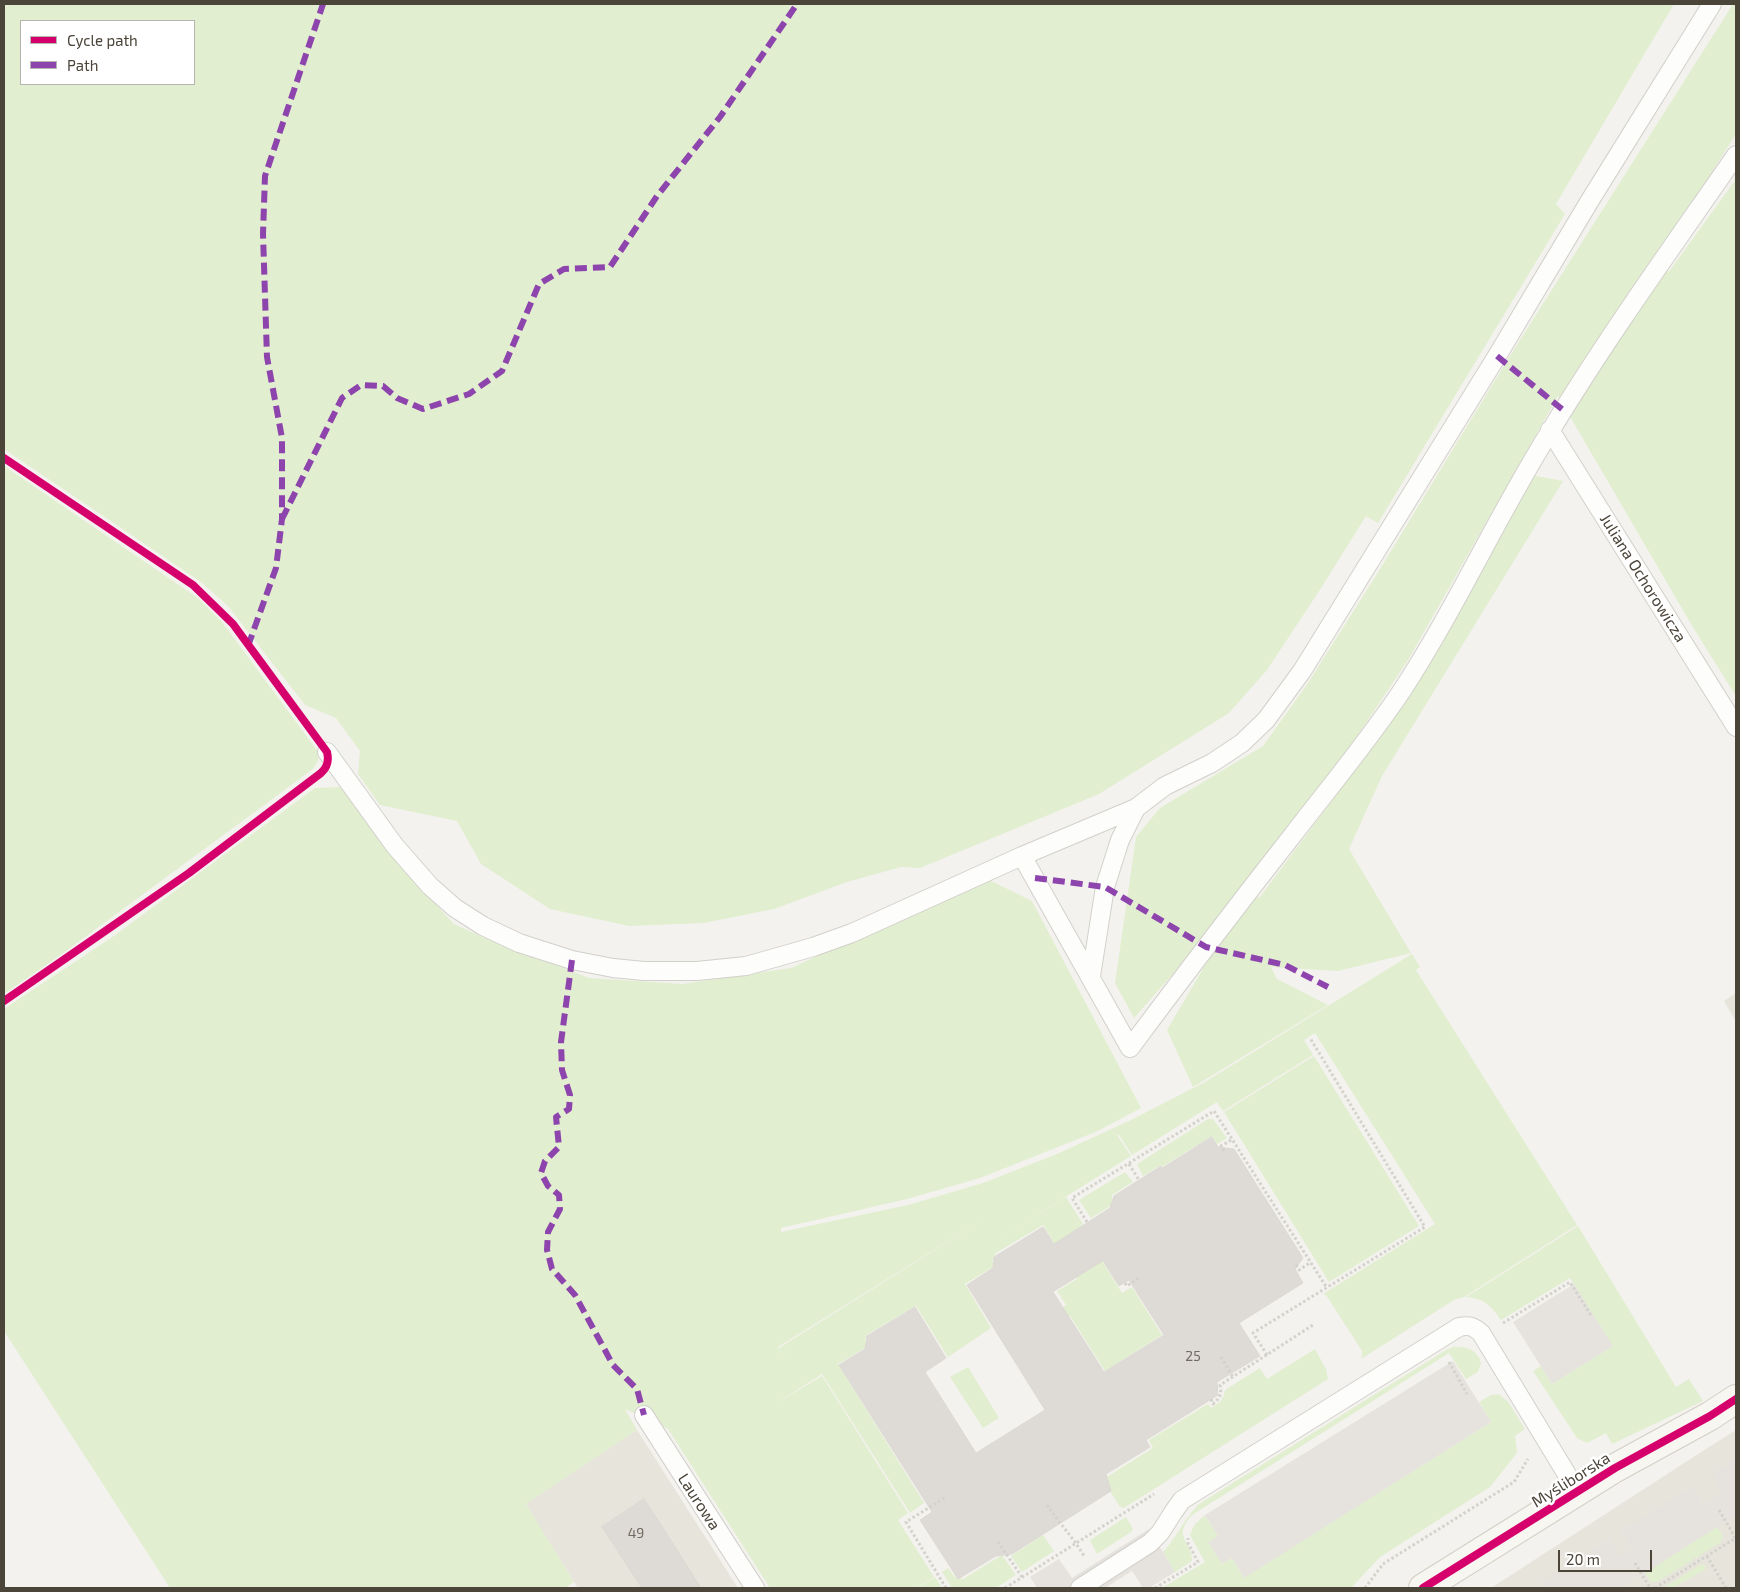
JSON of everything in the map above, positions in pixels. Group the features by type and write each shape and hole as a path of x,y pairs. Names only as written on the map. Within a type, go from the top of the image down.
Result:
{"street":[{"name":"Myśliborska","path":"1423,1588 1577,1491 1736,1399"}],"lane":[{"path":"327,752 395,846 430,886 455,908 483,926 519,944 572,960 644,972 697,971 746,966 814,947 852,933 1022,856 1136,808 1165,786 1212,763 1242,743 1266,720 1302,671 1498,356 1589,202 1712,4"},
{"path":"1022,856 1130,1048 1196,959 1361,748 1402,690 1441,627 1503,510 1550,430 1589,368 1736,156"},
{"name":"Juliana Ochorowicza","path":"1550,430 1736,727"},
{"path":"1091,976 1105,887 1120,840 1136,808"},
{"path":"1080,1588 1150,1543 1160,1533 1182,1500 1458,1327 1469,1325 1475,1327 1481,1333 1577,1491"},
{"name":"Laurowa","path":"644,1415 755,1588"}],"path":[{"path":"1267,1355 1254,1333 1425,1227 1310,1038"},
{"path":"1087,1222 1072,1198 1214,1111 1327,1288"},
{"path":"1224,1151 1221,1146 1233,1139"},
{"path":"1129,1164 1139,1180"},
{"path":"1296,1265 1299,1270 1311,1262"},
{"path":"1125,1283 1126,1286 1140,1277"},
{"path":"1499,1326 1570,1282 1592,1317"},
{"path":"1211,1399 1213,1404 1219,1399 1220,1385 1313,1325"},
{"path":"1221,1357 1233,1377"},
{"path":"1447,1360 1467,1394"},
{"path":"1365,1588 1383,1564 1514,1482 1533,1451 1548,1442"},
{"path":"946,1497 906,1522 946,1588"},
{"path":"1048,1505 1060,1524"},
{"path":"1655,1588 1736,1539 1719,1510"},
{"path":"1155,1588 1198,1562 1188,1543 1187,1533"},
{"path":"998,1542 1022,1577"},
{"path":"1707,1556 1726,1588"},
{"path":"1635,1563 1650,1588"},
{"path":"930,1571 934,1568"}],"shaded area":[{"path":"1736,993 1736,1022 1724,1001"},
{"path":"1574,1284 1613,1346 1552,1384 1513,1322"},
{"path":"1453,1361 1491,1422 1244,1578 1232,1558 1222,1564 1208,1542 1218,1536 1205,1515"},
{"path":"637,1430 738,1588 578,1588 525,1504"},
{"path":"1736,1430 1736,1588 1491,1588 1695,1456"},
{"path":"1736,1459 1736,1515 1620,1588 1543,1588 1540,1583 1609,1539 1621,1557 1633,1550 1621,1531 1691,1487 1704,1505 1723,1493 1712,1474"},
{"path":"1149,1529 1175,1572 1149,1588 1143,1588 1132,1571 1105,1588 1037,1588 1030,1577 1059,1559 1072,1578"}],"green space":[{"path":"4,4 1674,4 1556,204 1565,214 1378,523 1366,516 1267,670 1229,713 1099,794 920,868 901,867 847,882 774,909 704,923 629,926 550,909 481,864 457,821 380,805 358,774 360,751 336,718 305,705 228,606 201,582 4,449"},
{"path":"1733,4 1736,4 1736,134 1671,236 1668,273 1736,179 1736,696 1694,629 1558,396 1408,660 1346,753 1225,908 1260,897 1407,700 1531,475 1563,481 1382,776 1349,849 1411,953 1338,971 1271,967 1277,979 1328,1005 1193,1087 1167,1030 1211,955 1186,959 1134,1018 1115,983 1136,837 1160,808 1263,746 1306,686 1377,574 1508,359"},
{"path":"4,466 198,598 222,622 319,753 318,761 313,769 62,954 4,994"},
{"path":"343,787 408,874 454,924 589,978 682,984 791,968 989,880 1032,901 1141,1108 1098,1131 980,1178 907,1199 781,1228 781,1232 908,1205 983,1183 1057,1154 1131,1120 1205,1082 1412,954 1420,967 1416,970 1577,1225 1464,1297 1454,1300 1361,1359 1362,1351 1326,1295 1323,1294 1435,1224 1315,1033 1318,1031 1304,1040 1313,1055 1223,1111 1217,1102 1132,1155 1119,1135 1117,1135 1131,1156 982,1249 1066,1197 1083,1224 1080,1226 1122,1293 1132,1287 1162,1335 1105,1371 1070,1316 1066,1318 1060,1309 1066,1305 1057,1291 1077,1279 1043,1225 996,1253 992,1261 995,1266 965,1284 991,1328 948,1357 916,1306 868,1334 865,1339 867,1347 838,1364 924,1503 910,1513 822,1374 775,1404 822,1376 908,1513 898,1520 934,1577 916,1588 770,1588 668,1429 625,1409 637,1430 526,1504 574,1582 565,1588 170,1588 4,1331 4,1009 111,938 315,788","holes":["998,1210 779,1348 792,1369 778,1347"]},
{"path":"1314,1056 1419,1226 1329,1282 1224,1112"},
{"path":"1208,1119 1213,1119 1227,1138 1217,1144 1212,1136 1162,1167 1161,1165 1143,1176 1137,1164"},
{"path":"1125,1172 1133,1182 1112,1195 1112,1205 1091,1218 1079,1200"},
{"path":"1578,1226 1676,1387 1689,1379 1703,1401 1612,1444 1606,1433 1587,1443 1577,1438 1533,1371 1541,1366 1552,1384 1612,1346 1570,1278 1501,1320 1482,1301 1466,1297"},
{"path":"1453,1347 1467,1348 1477,1355 1481,1363 1478,1372 1466,1379 1449,1353 1192,1515 1183,1529 1183,1534 1192,1561 1175,1572 1163,1552 1199,1504"},
{"path":"1315,1349 1326,1369 1328,1379 1124,1508 1120,1507 1110,1491 1110,1486 1105,1478 1153,1448 1149,1440 1208,1404 1211,1408 1219,1403 1225,1390 1260,1368 1267,1379"},
{"path":"968,1367 999,1418 983,1428 950,1377"},
{"path":"1499,1394 1509,1403 1525,1429 1515,1436 1517,1453 1490,1487 1380,1557 1351,1588 1162,1588 1205,1562 1190,1535 1194,1525 1205,1515 1218,1536 1222,1564 1232,1558 1244,1577 1491,1422 1479,1402 1491,1395"},
{"path":"1126,1517 1133,1529 1131,1532 1097,1554 1090,1540"},
{"path":"1717,1527 1723,1536 1721,1542 1657,1582 1651,1582 1645,1573"},
{"path":"1043,1535 1054,1551 1022,1572 1011,1556"},
{"path":"1002,1555 1016,1575 996,1588 952,1588 942,1572 948,1568 955,1577 963,1579"},
{"path":"1701,1564 1705,1565 1706,1569 1673,1588 1663,1588"},
{"path":"935,1577 942,1588 917,1588"}],"building":[{"path":"1212,1137 1218,1147 1234,1149 1303,1258 1295,1269 1303,1283 1239,1323 1260,1356 1217,1382 1218,1395 1146,1440 1150,1447 1106,1474 1111,1491 1012,1554 996,1556 958,1579 920,1520 932,1512 839,1365 865,1349 867,1336 915,1307 946,1358 925,1372 976,1453 1045,1410 967,1285 993,1268 994,1257 1043,1227 1054,1244 1110,1208 1114,1196 1161,1166 1162,1168","holes":["1103,1261 1119,1286 1129,1280 1164,1335 1104,1372 1053,1292"]},
{"path":"644,1499 701,1588 642,1588 602,1527"}],"marked path":[{"path":"248,646 276,568 282,519 282,438 267,357 263,234 265,176 323,4"},
{"path":"282,519 342,398 361,385 383,386 397,398 423,409 469,394 502,371 539,284 564,269 610,267 657,196 720,117 797,4"},
{"path":"1497,356 1563,410"},
{"path":"1035,878 1105,887 1206,947 1285,965 1328,987"},
{"path":"572,960 561,1042 562,1070 570,1095 569,1109 556,1117 559,1147 545,1161 541,1173 548,1186 559,1195 560,1209 548,1232 547,1250 552,1269 575,1295 613,1365 637,1389 644,1415"}],"cycle path":[{"path":"4,458 193,585 233,624 327,752 328,758 327,766 321,773 189,873 4,1001"},
{"path":"1423,1588 1615,1468 1710,1416 1736,1399"}]}
